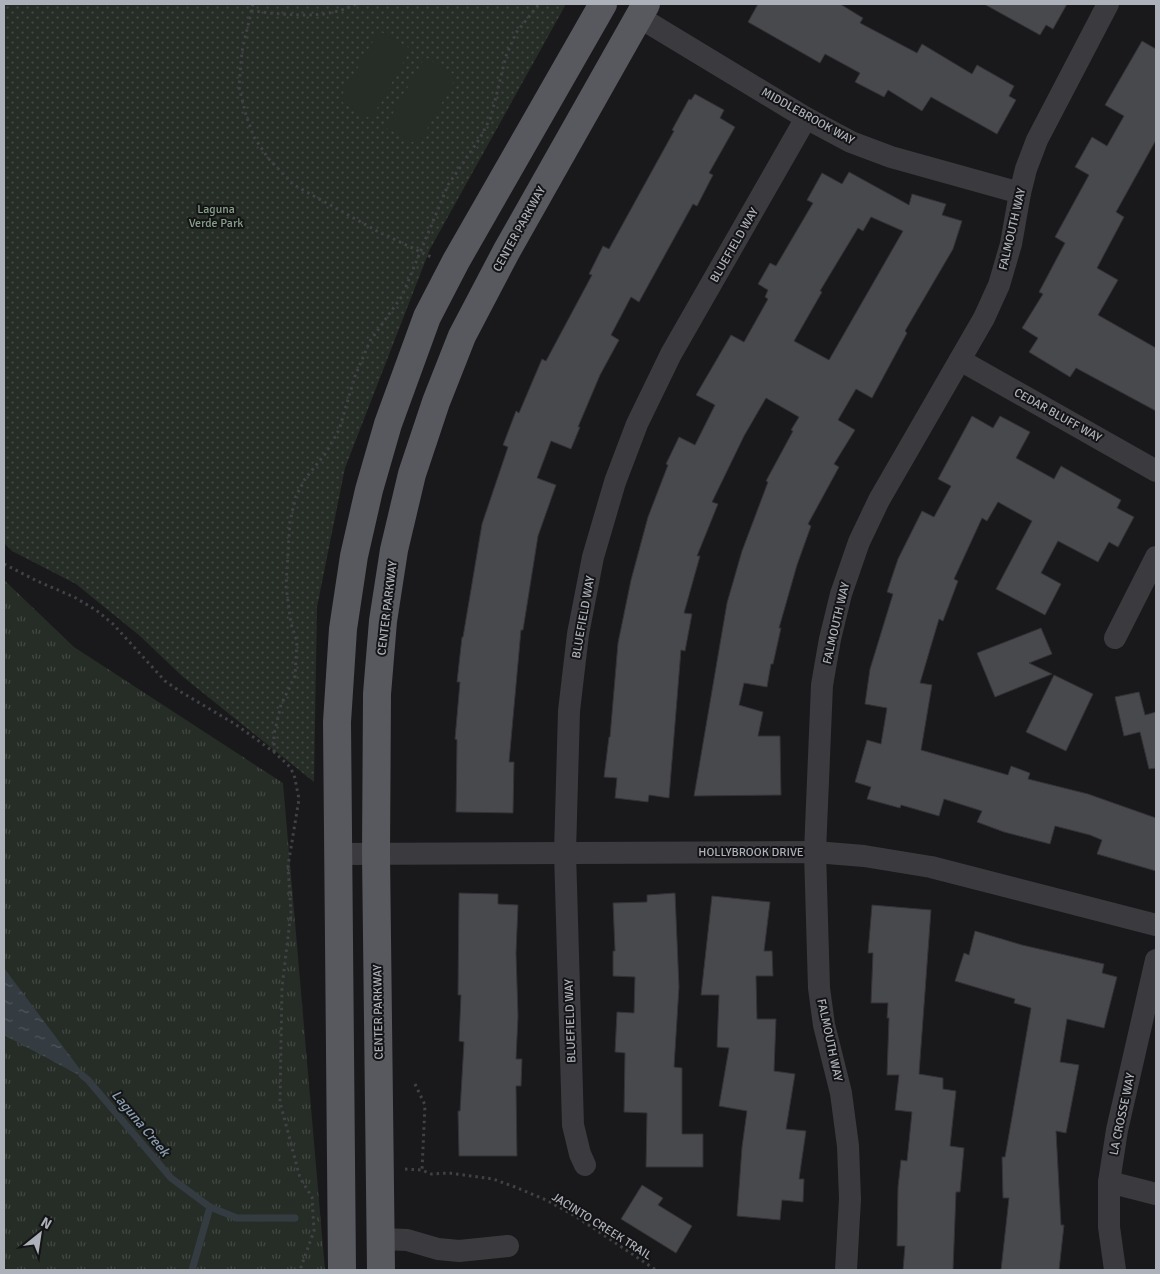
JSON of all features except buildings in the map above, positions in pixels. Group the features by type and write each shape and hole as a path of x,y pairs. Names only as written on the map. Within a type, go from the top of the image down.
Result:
{"main road":[{"path":"342,1270 336,722 343,629 354,556 369,490 388,424 428,317 452,267 603,4"},
{"name":"CENTER PARKWAY","path":"381,1270 376,854 377,694 383,622 394,550 412,474 436,402 462,336 506,252 642,10"}],"street":[{"name":"FALMOUTH WAY","path":"846,1270 850,1199 848,1146 841,1093 824,1026 819,988 815,852 822,685 830,639 841,594 859,542 879,500 984,318 999,284 1011,244 1026,169 1038,140 1108,4"},
{"name":"MIDDLEBROOK WAY","path":"642,10 806,118 851,142 891,157 1020,193"},
{"name":"BLUEFIELD WAY","path":"585,1165 572,1125 565,852 569,711 578,634 593,557 615,482 637,424 671,354 806,118"},
{"name":"CEDAR BLUFF WAY","path":"960,360 1156,471"},
{"path":"1115,638 1156,557"},
{"name":"HOLLYBROOK DRIVE","path":"338,854 815,852 864,856 932,867 1156,925"},
{"name":"LA CROSSE WAY","path":"1115,1270 1109,1228 1109,1182 1117,1130 1156,960"},
{"path":"1109,1182 1156,1194"},
{"path":"381,1239 407,1240 459,1251 508,1246"}],"path":[{"path":"253,4 242,52 239,87 254,137 268,158 294,185 377,231 420,252"},
{"path":"251,11 303,16 345,9 356,4"},
{"path":"274,752 274,734 281,705 295,676 297,641 292,624 286,586 290,521 296,496 305,479 325,454 339,430 355,376 370,341 402,296 448,185 480,138 491,117 506,56 516,33 539,4"},
{"path":"4,564 74,597 96,610 113,624 165,681 235,724 274,752 288,765 294,774 299,799 288,866 291,912 282,987 280,1102 300,1178 312,1197 314,1230 300,1270"},
{"name":"JACINTO CREEK TRAIL","path":"415,1084 425,1105 422,1170 431,1174 449,1173 493,1179 515,1186 575,1216 656,1270"}],"green space":[{"name":"Laguna Verde Park","path":"4,4 566,4 430,249 345,468 317,607 314,782 182,676 140,636 76,584 12,551 4,543"},
{"path":"379,31 411,49 371,119 339,100"},
{"path":"425,57 457,76 418,145 385,127"},
{"path":"4,580 74,647 283,783 325,1270 4,1270"}],"water":[{"path":"4,968 88,1080 4,1035"}],"waterway":[{"name":"Laguna Creek","path":"82,1075 171,1178 210,1207 237,1218 295,1218"},
{"name":"Laguna Creek","path":"192,1270 210,1207"}]}
